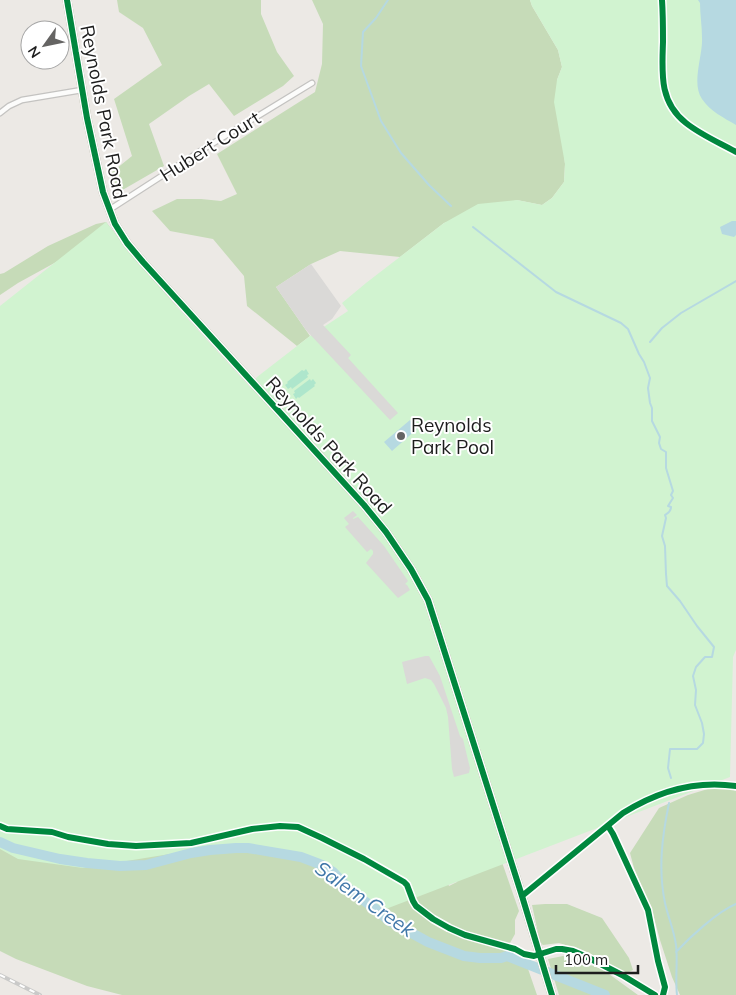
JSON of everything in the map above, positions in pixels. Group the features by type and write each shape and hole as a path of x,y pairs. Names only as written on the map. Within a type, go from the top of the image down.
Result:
{"main road":[{"name":"Reynolds Park Road","path":"67,0 94,154 103,192 109,210 120,232 143,262 352,490 381,525 411,569 428,600 552,995"}],"street":[{"name":"Hubert Court","path":"109,210 202,150 312,83"},
{"path":"0,113 8,106 22,100 82,90"},
{"path":"522,896 623,813 641,802 672,790 694,785 736,786"}],"green space":[{"path":"117,0 261,0 261,14 277,52 294,76 283,86 234,116 209,84 189,96 149,124 164,166 119,192 111,173 132,156 114,99 162,65 143,28 119,12"},
{"path":"312,0 530,0 558,50 562,67 557,80 565,164 564,182 552,198 542,205 517,200 444,223 400,257 340,251 311,264 276,287 310,336 297,346 247,306 244,276 213,239 170,231 152,211 177,199 221,201 237,194 217,154 315,92 322,64 323,24"},
{"path":"530,0 736,0 736,650 733,657 730,777 378,912 310,863 274,848 232,844 83,868 18,859 0,849 0,306 106,222 134,258 250,387 257,377 310,336 348,311 342,303 444,223 478,204 517,200 542,205 552,198 564,182 565,164 554,102 557,80 562,67 558,50"},
{"path":"106,222 134,258 176,306 69,255 0,295 0,274 48,246 96,224"},
{"path":"306,369 309,374 307,375 308,377 292,389 291,387 288,389 285,385 287,382"},
{"path":"310,379 311,381 313,379 316,383 315,386 296,399 293,394 295,393 294,391"},
{"path":"0,746 152,818 444,874 449,886 457,882 465,859 496,845 519,911 515,920 515,934 506,950 527,966 537,995 122,995 87,986 16,959 0,951"},
{"path":"721,785 736,791 736,995 680,995 672,977 653,914 634,868 630,853 659,808 688,795"},
{"path":"567,904 602,918 629,958 633,970 625,974 572,947 559,943 543,945 540,942 532,905"},
{"path":"563,956 602,969 638,995 559,995 548,959"}],"shaded area":[{"path":"311,264 341,306 332,319 323,325 351,355 348,358 398,413 390,420 306,330 276,287"},
{"path":"353,511 357,515 353,519 358,517 384,546 408,581 405,584 410,590 398,598 366,563 373,554 373,551 371,549 367,552 345,527 349,524 344,518"},
{"path":"429,656 440,676 460,736 463,739 470,768 469,773 454,777 448,717 446,708 434,684 431,680 425,678 407,684 402,662"}],"water":[{"path":"698,0 736,0 736,125 709,107 699,93 697,77 702,38 700,3"},
{"path":"736,221 736,235 734,237 722,234 720,227"},
{"name":"Reynolds Park Pool","path":"410,420 417,429 392,451 384,442"}],"waterway":[{"path":"388,0 376,18 363,32 361,66 381,121 401,153 429,185 451,206"},
{"path":"473,227 556,292 621,323 628,329 650,378 648,388 652,408 652,421 660,437 661,449 666,452 666,468 673,491 671,495 673,498 668,506 671,509 665,515 662,536 665,546 667,586 714,647 712,657 705,657 696,667 693,676 696,690 695,705 704,734 703,743 697,749 670,749 668,768 671,778"},
{"path":"650,342 662,328 681,313 736,281"},
{"path":"669,803 664,828 661,865 665,903 676,945 677,995"},
{"name":"Salem Creek","path":"0,842 13,848 60,859 120,866 146,865 191,853 236,848 248,848 301,857 322,865 333,872 350,890 388,920 428,942 464,956 480,958 501,958 507,956 605,995"},
{"path":"676,952 712,919 736,904"}],"railway":[{"path":"0,975 40,995"}],"cycle path":[{"path":"67,0 87,118 103,192 115,224 127,243 143,262 364,505 386,532 411,569 428,600 552,995"},
{"path":"662,0 662,65 664,86 671,106 686,123 736,152"},
{"path":"522,896 623,813 636,805 663,793 691,786 736,786"},
{"path":"0,826 7,829 52,832 68,837 108,844 136,846 191,843 252,829 280,826 298,827 364,859 404,882 416,906 449,928 465,935 534,956 556,949 573,951 622,975 655,995"},
{"path":"608,826 648,910 665,987 663,995"}],"place":[{"name":"Reynolds Park Pool","path":"401,436"}]}
